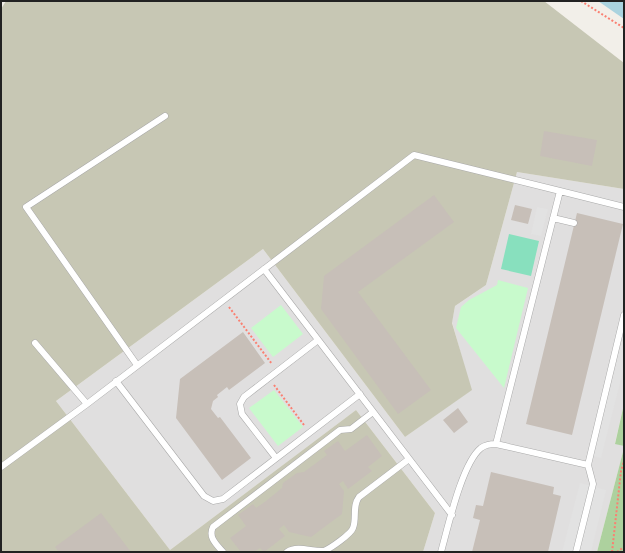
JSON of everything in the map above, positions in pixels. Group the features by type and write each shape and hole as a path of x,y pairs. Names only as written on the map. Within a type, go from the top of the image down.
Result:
{"lane":[{"path":"137,365 26,207 165,116"},
{"path":"1,466 87,404 414,155 624,207"},
{"path":"496,444 560,191"},
{"path":"553,218 574,223"},
{"path":"264,269 452,515"},
{"path":"576,552 593,484 588,465 624,315"},
{"path":"276,458 242,414 240,404 244,397 318,340"},
{"path":"35,343 87,404"},
{"path":"116,381 204,496 213,501 223,499 360,394"},
{"path":"222,552 212,538 210,532 213,527 340,430 351,429 373,412"},
{"path":"441,552 464,474 471,460 482,448 496,444 588,465"},
{"path":"287,552 297,548 324,551 350,532 354,526 356,504 359,497 409,459"}],"path":[{"path":"581,1 624,28"},
{"path":"223,300 278,371"},
{"path":"269,378 310,432"},
{"path":"612,552 621,471 624,461"},
{"path":"617,552 624,547"}],"shaded area":[{"path":"6,1 544,1 624,63 624,189 517,172 486,285 455,306 452,323 472,390 405,437 263,249 56,401 170,550 356,410 435,513 423,552 1,552 1,9"},
{"path":"517,172 624,189 624,404 615,443 624,446 624,448 597,552 423,552 435,513 356,410 170,550 56,401 263,249 405,437 471,390 452,322 455,306 486,285"},
{"path":"537,207 548,209 541,236 531,234"},
{"path":"624,333 624,367 601,458 593,456"},
{"path":"580,483 606,490 591,552 562,552"}],"green space":[{"path":"509,234 539,241 531,276 501,269"},
{"path":"498,280 528,288 504,388 456,328 461,307 469,300 497,285"},
{"path":"281,305 303,334 273,357 251,328"},
{"path":"274,390 303,427 278,446 249,408"},
{"path":"624,404 624,446 615,444"},
{"path":"624,448 624,552 597,552"}],"water":[{"path":"598,1 624,1 624,19"}],"building":[{"path":"544,131 597,140 592,166 540,156"},
{"path":"434,195 454,222 358,292 431,390 398,414 321,309 324,276"},
{"path":"515,205 532,209 528,224 511,220"},
{"path":"577,213 623,224 572,435 526,424"},
{"path":"243,332 265,363 229,390 227,387 217,395 218,397 213,401 211,409 218,418 220,417 251,458 222,480 176,418 180,379"},
{"path":"458,408 468,422 454,433 443,420"},
{"path":"367,435 382,456 368,467 372,471 348,489 343,481 339,484 344,491 342,514 311,537 289,532 284,525 279,529 285,536 264,552 260,548 254,552 241,552 230,538 246,526 238,515 253,504 256,508 266,501 282,488 283,483 297,473 304,472 327,455 324,451 338,441 345,451"},
{"path":"491,472 554,487 553,494 561,496 548,552 472,552 480,520 473,518 476,505 483,506"},
{"path":"101,513 131,552 59,552 55,547"}]}
